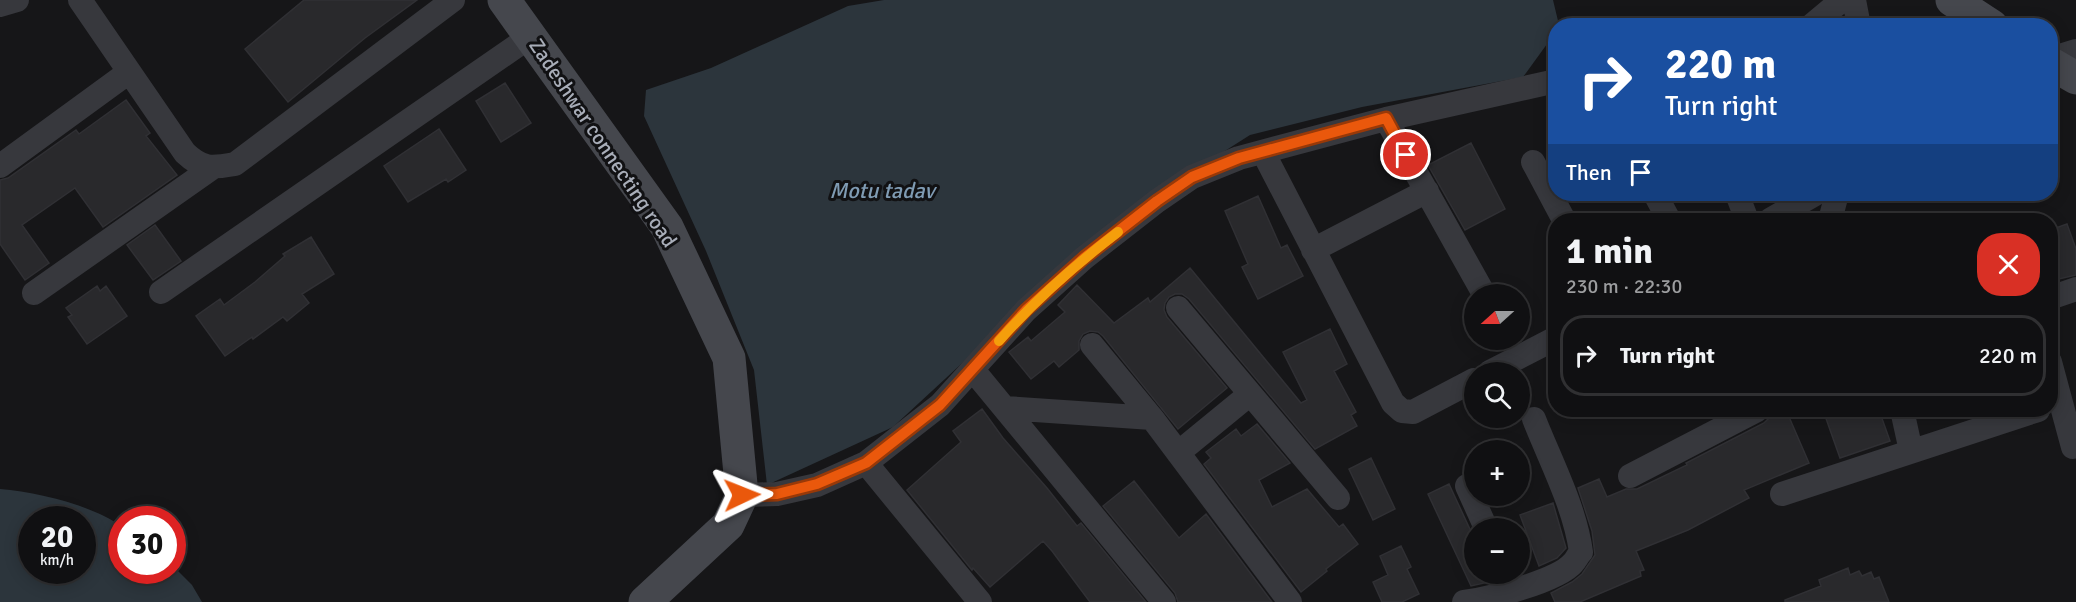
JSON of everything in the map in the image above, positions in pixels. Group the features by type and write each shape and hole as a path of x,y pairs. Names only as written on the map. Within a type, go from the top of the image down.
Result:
{"street":[{"path":"0,5 17,0"},
{"path":"80,0 185,153 196,163 212,168"},
{"path":"34,294 212,168 235,164 453,0"},
{"name":"Zadeshwar connecting road","path":"504,0 667,227 729,358 742,495"},
{"path":"1821,18 1842,0"},
{"path":"1854,0 1857,18"},
{"path":"1952,0 1980,18"},
{"path":"161,292 531,36"},
{"path":"0,166 129,72"},
{"path":"661,597 728,525 742,495 777,494 817,484 866,463 940,405 1026,310 1084,258 1157,201 1192,177 1239,158 1386,118 1548,83"},
{"path":"1386,118 1478,284"},
{"path":"1263,152 1392,403 1402,411 1413,412 1464,385"},
{"path":"1533,162 1548,190"},
{"path":"1313,250 1427,191"},
{"path":"1782,213 1803,201"},
{"path":"2058,295 2076,289"},
{"path":"1178,308 1338,498"},
{"path":"1530,344 1548,340"},
{"path":"1092,345 1152,418 1290,602"},
{"path":"1500,362 1512,350"},
{"path":"973,370 1164,602"},
{"path":"1178,453 1250,394"},
{"path":"1005,408 1152,418"},
{"path":"2058,409 2073,447"},
{"path":"1630,476 1739,417"},
{"path":"1904,417 1911,451"},
{"path":"1782,494 2015,417"},
{"path":"1530,582 1540,582 1572,565 1581,552 1571,512 1534,418"},
{"path":"866,463 980,602"},
{"path":"1472,601 1507,584"}],"water":[{"name":"Motu tadav","path":"884,0 1553,0 1557,18 1548,18 1548,43 1523,77 1362,107 1250,135 1132,210 893,427 767,485 754,370 706,251 644,116 646,90 711,68 848,6"},
{"path":"0,489 30,493 79,506 18,506 18,584 96,584 96,512 108,518 108,584 186,584 186,579 202,602 0,602"}],"building":[{"path":"304,0 417,0 365,38 288,102 245,49"},
{"path":"505,83 531,123 501,142 476,101"},
{"path":"126,100 150,133 146,136 177,175 103,227 75,188 22,225 49,263 25,280 0,244 0,180 8,178 76,130 79,134"},
{"path":"439,129 466,170 448,182 446,179 408,202 384,166"},
{"path":"1471,143 1505,209 1465,230 1428,165"},
{"path":"1258,196 1281,248 1287,245 1303,276 1258,299 1242,267 1248,264 1225,211"},
{"path":"2067,224 2076,249 2076,275 2058,279 2058,227"},
{"path":"155,225 181,261 153,280 127,245"},
{"path":"311,237 334,274 302,294 309,303 287,321 283,317 225,356 196,316 220,299 224,305 255,282 285,256 283,254"},
{"path":"1190,268 1301,403 1307,400 1283,352 1330,329 1347,364 1334,371 1356,412 1351,415 1357,426 1315,449 1189,299 1182,294 1169,297 1165,303 1164,310 1167,317 1227,388 1178,429 1098,332 1090,331 1083,334 1079,341 1079,350 1059,367 1054,361 1031,379 1009,352 1028,337 1031,341 1065,312 1058,305 1077,285 1114,323 1148,298 1150,302"},
{"path":"97,286 100,291 106,286 127,316 87,344 68,317 72,315 66,308"},
{"path":"982,409 1003,438 1077,526 1081,523 1146,602 1090,602 1043,541 990,587 973,568 972,570 907,490 961,442 953,431"},
{"path":"1789,417 1809,463 1744,490 1749,498 1688,530 1636,551 1644,570 1640,571 1641,576 1580,602 1555,602 1551,593 1582,574 1595,555 1592,531 1578,488 1599,479 1607,497 1626,489 1637,489 1687,465 1686,463 1764,423 1769,418"},
{"path":"1825,417 1881,417 1890,441 1840,458"},
{"path":"1257,424 1290,463 1259,480 1272,507 1307,489 1339,527 1343,524 1358,544 1301,592 1204,464 1211,458 1206,452 1236,429 1241,436"},
{"path":"1371,458 1395,509 1373,520 1349,469"},
{"path":"1134,481 1179,538 1206,514 1272,602 1178,602 1175,593 1103,506"},
{"path":"1449,484 1465,518 1464,571 1428,494"},
{"path":"1553,503 1566,548 1557,558 1539,566 1530,542 1530,518 1521,518 1520,515"},
{"path":"1401,546 1411,567 1407,569 1419,594 1402,602 1382,602 1373,582 1388,575 1380,556"},
{"path":"1848,568 1850,575 1859,571 1862,576 1871,572 1874,579 1879,577 1889,602 1785,602 1785,600 1821,586 1819,580"}],"slow traffic":[{"path":"999,341 1026,310 1084,258 1118,232"}],"route":[{"path":"742,495 777,494 817,484 866,463 940,405 1026,310 1084,258 1157,201 1192,177 1239,158 1386,118 1406,155"}]}
